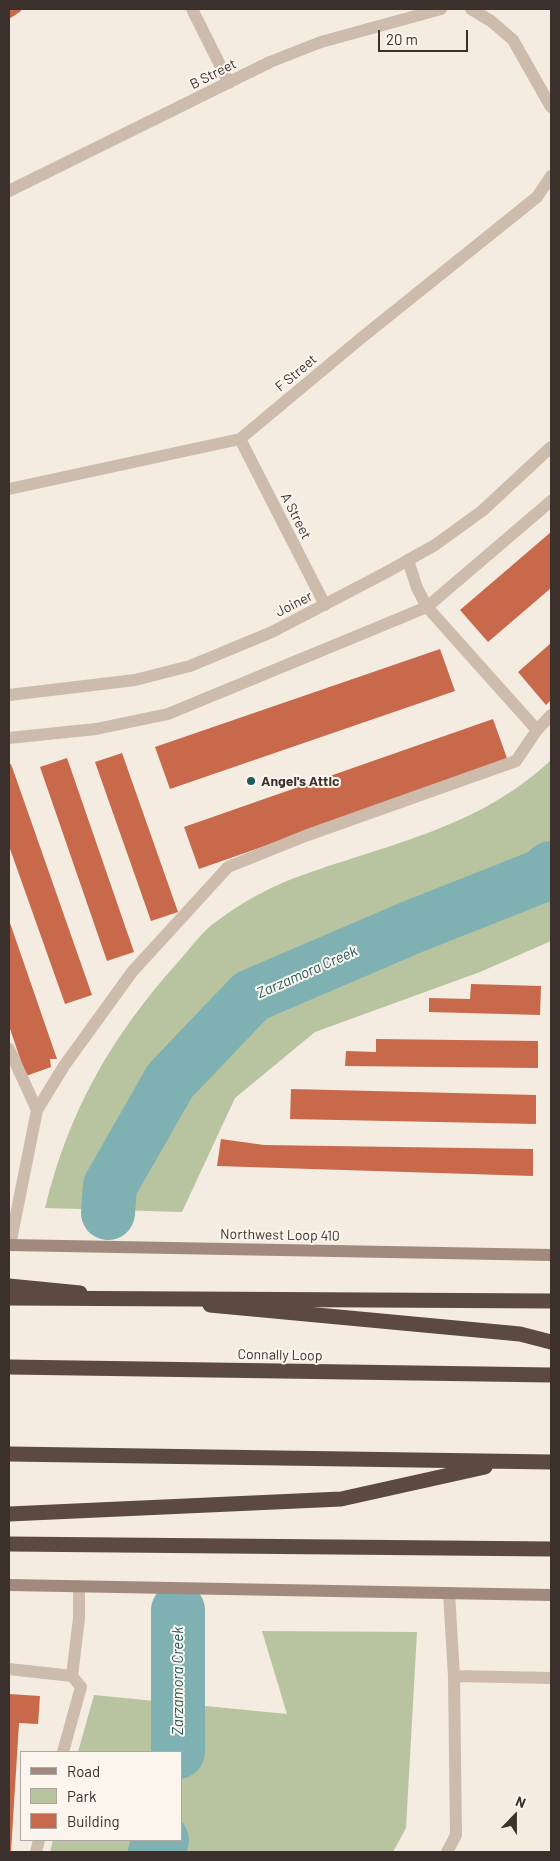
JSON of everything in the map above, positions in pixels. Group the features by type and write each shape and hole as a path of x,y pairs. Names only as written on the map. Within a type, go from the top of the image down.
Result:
{"highway":[{"path":"9,1286 520,1334 551,1342"},
{"path":"9,1298 551,1301"},
{"name":"Connally Loop","path":"9,1367 551,1375"},
{"path":"9,1454 551,1462"},
{"path":"9,1514 341,1499 510,1461"},
{"path":"9,1544 551,1549"}],"main road":[{"name":"Northwest Loop 410","path":"10,1245 551,1255"},
{"path":"9,1585 551,1594"}],"street":[{"path":"192,9 229,83"},
{"name":"B Street","path":"9,191 270,62 321,42 441,9"},
{"path":"470,9 491,21 513,40 551,107"},
{"name":"F Street","path":"9,489 240,439 537,196 551,176"},
{"name":"A Street","path":"240,439 325,606"},
{"name":"Joiner","path":"9,695 134,680 190,666 272,632 325,606 435,545 482,511 551,447"},
{"path":"9,738 96,729 168,714 427,607 551,501"},
{"path":"408,560 417,588 427,607 536,730"},
{"path":"10,1245 38,1110 64,1066 132,972 228,867 305,836 516,761 536,730 551,715"},
{"path":"9,1049 38,1110"},
{"path":"72,1676 78,1636 79,1586"},
{"path":"446,1852 456,1836 454,1676 449,1593"},
{"path":"9,1669 72,1676 81,1687 63,1751"},
{"path":"454,1676 551,1678"}],"green space":[{"path":"551,760 551,941 480,972 315,1032 235,1098 182,1212 45,1208 66,1139 95,1076 132,1018 206,930 247,901 280,884 434,831 465,817 495,802 524,783"},
{"path":"262,1631 417,1632 406,1828 393,1852 50,1852 53,1841 182,1841 182,1751 78,1751 94,1695 287,1714"}],"building":[{"path":"9,9 20,9 21,11 9,19"},
{"path":"551,532 551,588 488,642 460,610"},
{"path":"551,643 551,700 546,705 518,672"},
{"path":"440,649 455,691 170,789 155,747"},
{"path":"493,719 508,761 199,869 184,827"},
{"path":"122,753 178,912 151,921 95,762"},
{"path":"67,758 134,952 107,961 40,767"},
{"path":"11,764 92,995 65,1004 9,846 9,765"},
{"path":"9,920 57,1059 50,1059 51,1067 26,1076 9,1026"},
{"path":"471,984 541,986 540,1015 429,1012 429,998 470,999"},
{"path":"376,1039 538,1041 538,1068 345,1066 346,1051 376,1052"},
{"path":"291,1089 536,1095 536,1124 290,1119"},
{"path":"221,1139 264,1145 533,1149 533,1176 217,1166"},
{"path":"9,1694 40,1696 38,1724 19,1723 11,1852 9,1852"}],"waterway":[{"name":"Zarzamora Creek","path":"108,1213 110,1186 170,1081 251,996 412,927 541,876 551,868"},
{"name":"Zarzamora Creek","path":"178,1610 178,1751"},
{"name":"Zarzamora Creek","path":"155,1852 161,1841"}],"place":[{"name":"Angel's Attic","path":"251,781"}]}
